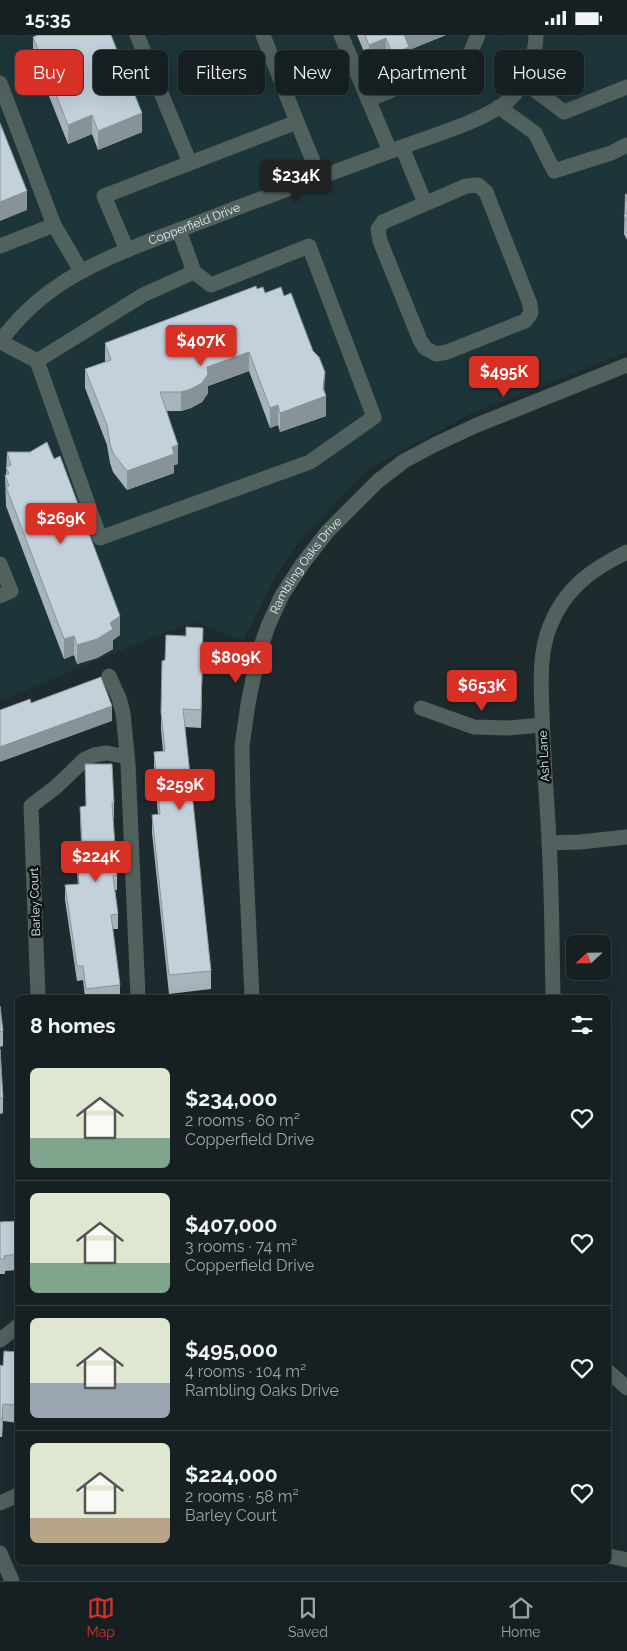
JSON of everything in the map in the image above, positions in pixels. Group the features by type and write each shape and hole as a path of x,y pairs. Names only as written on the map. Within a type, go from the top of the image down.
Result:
{"street":[{"path":"137,35 190,163"},
{"path":"263,35 320,178"},
{"path":"341,35 368,100 425,203"},
{"path":"368,100 468,58 478,35"},
{"name":"Copperfield Drive","path":"535,50 536,35"},
{"path":"0,86 54,225 81,271"},
{"path":"542,95 564,112 627,87"},
{"name":"Copperfield Drive","path":"0,342 13,324 31,306 58,285 81,271 127,250 479,117 499,107 513,95"},
{"path":"499,107 535,133 554,171 610,153 627,145"},
{"path":"127,250 104,196 297,122"},
{"path":"478,185 486,192 530,305 531,313 525,321 436,354 425,348 420,340 380,241 378,229 383,221 425,203 466,186 478,185"},
{"path":"0,246 54,225"},
{"path":"0,342 37,361 100,539 310,462 374,417 309,246 211,285 194,272 180,230"},
{"path":"37,361 143,295 194,272"},
{"name":"Rambling Oaks Drive","path":"252,995 242,746 248,703 258,655 282,595 302,563 328,531 378,481 404,461 436,443 627,365"},
{"name":"Ash Lane","path":"553,995 549,843 542,725 541,676 544,644 549,626 571,589 590,573 627,552"},
{"path":"0,564 11,591 0,596"},
{"path":"109,676 119,698 123,713 127,757 138,995"},
{"path":"421,708 474,727 508,728 542,725"},
{"name":"Barley Court","path":"38,995 31,806 57,786 85,759 107,753 127,757"},
{"path":"549,843 627,837"},
{"path":"0,1340 15,1328"},
{"path":"611,1374 627,1388"},
{"path":"0,1503 15,1496"},
{"path":"0,1553 12,1581"},
{"path":"611,1556 627,1560"}],"shaded area":[{"path":"0,35 627,35 627,352 470,414 368,469 298,543 275,577 243,641 194,622 148,639 0,701"}],"building":[{"path":"38,35 111,35 117,50 93,50 93,95 135,95 142,113 98,131 92,115 68,125 56,95 83,95 83,50 38,50 33,37"},
{"path":"365,35 404,35 409,47 402,50 390,50 386,38 369,45"},
{"path":"0,123 27,191 0,202"},
{"path":"256,286 257,289 263,287 265,293 281,287 284,296 291,293 313,351 319,357 325,372 323,388 326,396 280,413 278,405 270,408 249,352 207,367 208,374 202,383 191,389 181,392 160,392 178,445 172,447 174,454 127,471 113,453 107,425 85,369 111,360 105,343"},
{"path":"47,442 54,459 60,456 120,616 110,623 113,629 97,639 77,645 74,636 64,639 6,487 9,486 5,475 9,474 6,467 11,465 7,452 30,452"},
{"path":"186,627 203,628 201,710 183,709 211,971 169,975 152,815 160,814 154,752 165,751 161,712 162,661 165,660 166,635 186,636"},
{"path":"101,677 112,706 0,747 0,710 30,699 31,703"},
{"path":"85,764 112,764 114,803 112,803 117,875 113,876 118,914 111,915 120,985 86,989 83,966 77,966 65,885 79,884 76,844 82,844 80,807 86,806"},
{"path":"0,1006 3,1031 0,1032"},
{"path":"0,1049 3,1098 0,1098"},
{"path":"15,1221 15,1254 4,1256 5,1259 0,1259 0,1222"},
{"path":"4,1351 15,1352 15,1405 3,1404 2,1419 0,1419 0,1365 3,1366"}]}
